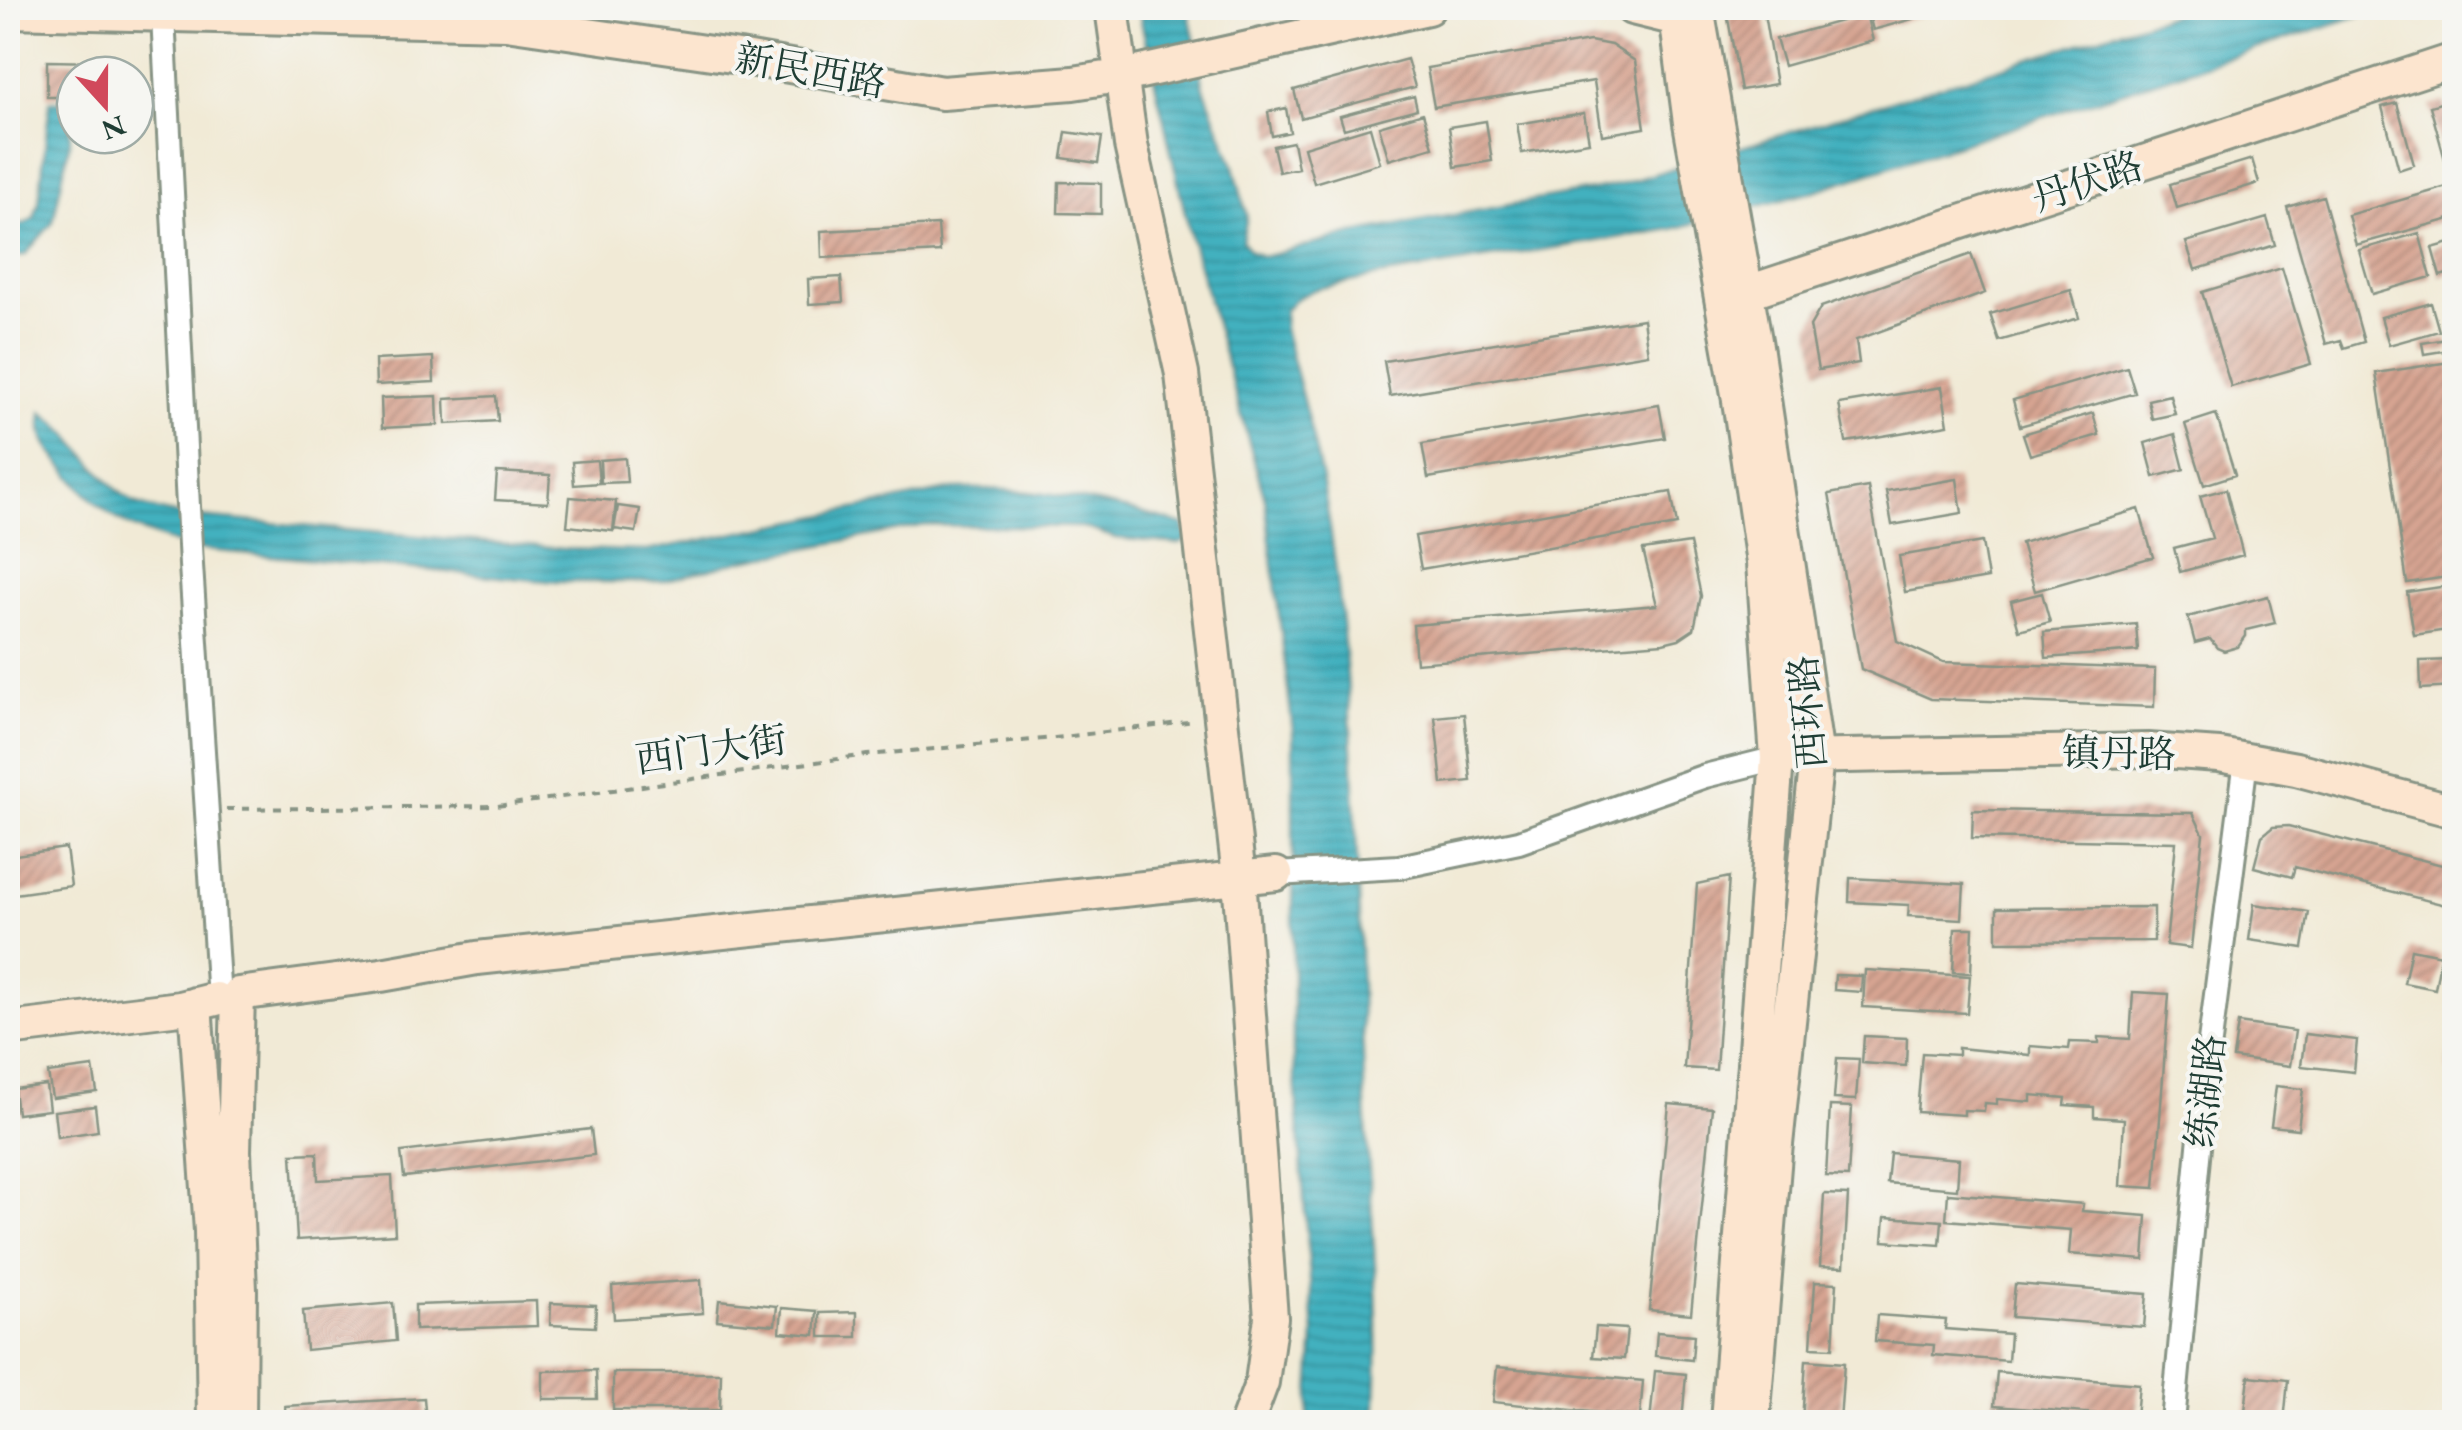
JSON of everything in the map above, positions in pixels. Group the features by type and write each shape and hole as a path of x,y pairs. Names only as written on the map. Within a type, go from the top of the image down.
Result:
{"street":[{"path":"1112,8 1127,75 1131,146 1182,374 1240,877 1271,1318 1262,1382 1248,1422"},
{"name":"新民西路","path":"8,11 506,23 739,57 942,93 1073,84 1127,75 1428,8"},
{"path":"1632,8 1683,11"},
{"name":"西环路","path":"1683,11 1817,756 1775,1154 1752,1422"},
{"path":"151,13 188,490 218,999 234,1151 240,1290 239,1422"},
{"name":"丹伏路","path":"1733,297 2454,60"},
{"name":"西环路","path":"1727,1422 1778,758 1763,563 1738,394 1733,297"},
{"name":"镇丹路","path":"1778,758 2148,750 2296,769 2454,811"},
{"path":"8,1029 381,976 477,958 1240,877 1399,867 1520,842 1705,776 1778,758"},
{"name":"练湖路","path":"2173,1422 2206,1074 2246,760"},
{"path":"214,1422 211,1231 218,999"}],"path":[{"name":"西门大街","path":"208,810 498,806 867,754 1056,738 1220,718"}],"water":[{"path":"1138,8 1188,8 1204,88 1234,166 1247,217 1242,241 1250,251 1263,257 1365,231 1619,185 2193,8 2382,8 1808,193 1672,229 1316,289 1294,300 1285,310 1284,328 1324,490 1350,711 1376,1294 1375,1422 1308,1422 1314,1334 1293,1053 1293,732 1265,499 1189,231"},
{"path":"50,101 55,101 55,155 67,155 53,222 25,255 8,258 8,225 24,224 34,218"},
{"path":"42,412 66,432 119,492 143,506 178,515 564,549 647,551 953,489 982,489 1040,493 1128,510 1184,525 1187,540 1179,544 1115,538 1083,527 925,525 740,561 663,581 637,582 557,582 195,549 154,536 107,513 49,448 43,437"}],"building":[{"path":"1726,8 1763,8 1776,84 1741,90"},
{"path":"1867,8 1948,8 1948,9 1873,30"},
{"path":"1866,14 1873,41 1784,66 1776,39"},
{"path":"1590,41 1611,45 1635,61 1645,128 1602,135 1594,81 1434,107 1427,68"},
{"path":"1407,59 1415,87 1301,118 1294,90"},
{"path":"47,61 55,61 55,97 47,97"},
{"path":"1414,96 1417,109 1344,129 1340,116"},
{"path":"2444,102 2454,141 2451,181 2430,106"},
{"path":"2397,103 2414,165 2399,170 2382,107"},
{"path":"1286,108 1290,132 1272,136 1268,112"},
{"path":"1423,113 1433,147 1389,160 1379,126"},
{"path":"1584,113 1589,142 1522,153 1517,124"},
{"path":"1486,121 1492,161 1455,167 1449,127"},
{"path":"1370,127 1380,163 1314,183 1304,147"},
{"path":"1066,132 1102,137 1098,163 1062,158"},
{"path":"1293,142 1298,168 1279,172 1273,146"},
{"path":"2252,159 2259,183 2177,208 2170,184"},
{"path":"1059,182 1101,183 1101,214 1058,213"},
{"path":"2454,185 2454,218 2356,245 2348,215"},
{"path":"2323,196 2364,342 2344,348 2341,340 2326,344 2287,207"},
{"path":"2267,218 2275,245 2195,270 2186,242"},
{"path":"938,225 940,252 822,258 821,231"},
{"path":"2419,233 2431,277 2372,294 2359,250"},
{"path":"2454,242 2454,272 2440,276 2432,248"},
{"path":"1971,254 1985,293 1856,340 1859,363 1818,370 1810,326 1821,307"},
{"path":"2282,268 2311,364 2231,387 2202,292"},
{"path":"841,277 843,302 809,304 808,279"},
{"path":"2071,290 2079,318 1999,341 1990,314"},
{"path":"2431,303 2439,331 2389,345 2381,317"},
{"path":"1643,319 1648,354 1390,396 1384,361"},
{"path":"2447,339 2449,350 2424,354 2422,343"},
{"path":"433,357 434,382 376,385 375,360"},
{"path":"2450,362 2454,390 2454,576 2407,583 2376,373"},
{"path":"2127,367 2135,393 2020,426 2013,400"},
{"path":"1942,387 1948,425 1846,442 1839,404"},
{"path":"2170,395 2175,414 2152,419 2148,400"},
{"path":"437,396 438,425 382,428 381,398"},
{"path":"496,396 498,421 446,424 445,399"},
{"path":"1659,405 1665,438 1428,478 1422,444"},
{"path":"2093,413 2099,435 2030,455 2023,434"},
{"path":"2216,414 2235,475 2204,485 2185,424"},
{"path":"2175,434 2184,469 2154,477 2145,443"},
{"path":"625,458 627,482 601,483 600,460"},
{"path":"597,460 599,483 574,485 572,462"},
{"path":"497,472 550,475 548,503 495,500"},
{"path":"1957,479 1962,513 1892,525 1886,491"},
{"path":"1868,487 1897,641 1943,662 2155,669 2154,707 1931,699 1861,669 1829,494"},
{"path":"2226,489 2243,555 2180,572 2174,548 2212,538 2200,496"},
{"path":"1671,492 1677,525 1421,569 1415,536"},
{"path":"570,497 616,501 613,531 567,526"},
{"path":"618,506 640,509 636,532 614,529"},
{"path":"2139,509 2153,557 2035,591 2021,543"},
{"path":"1982,542 1988,578 1905,592 1899,556"},
{"path":"1690,543 1701,596 1694,629 1679,639 1416,663 1413,625 1657,605 1643,550"},
{"path":"2454,585 2454,629 2414,635 2407,592"},
{"path":"2042,593 2050,622 2019,630 2011,601"},
{"path":"2268,596 2275,623 2246,630 2238,647 2224,651 2210,639 2195,643 2188,617"},
{"path":"2136,624 2138,651 2046,658 2044,632"},
{"path":"2454,660 2454,687 2421,689 2420,661"},
{"path":"1464,714 1471,781 1442,784 1435,717"},
{"path":"1973,810 2193,813 2203,834 2191,948 2166,945 2176,842 1972,838"},
{"path":"2288,826 2454,868 2453,907 2295,867 2292,877 2254,867 2262,836 2273,827"},
{"path":"66,848 71,886 8,895 8,856"},
{"path":"1729,877 1716,1070 1684,1068 1697,884"},
{"path":"1850,878 1964,884 1962,919 1908,916 1909,905 1849,902"},
{"path":"2254,904 2309,912 2303,948 2249,940"},
{"path":"2154,907 2154,941 1997,942 1997,908"},
{"path":"1955,928 1973,928 1971,973 1953,972"},
{"path":"2411,949 2441,955 2435,989 2404,983"},
{"path":"1865,970 1970,976 1967,1013 1863,1007"},
{"path":"1835,975 1862,976 1861,992 1834,990"},
{"path":"2133,992 2169,994 2155,1188 2120,1186 2124,1119 2094,1117 2094,1107 2065,1105 2066,1098 2031,1095 2031,1102 1997,1099 1997,1104 1985,1103 1984,1111 1964,1110 1964,1115 1917,1112 1922,1053 1958,1055 1958,1048 2030,1055 2030,1046 2069,1049 2070,1042 2099,1043 2099,1037 2130,1039"},
{"path":"2238,1023 2295,1031 2290,1066 2233,1058"},
{"path":"2305,1034 2357,1040 2354,1072 2301,1066"},
{"path":"1864,1036 1907,1038 1906,1066 1862,1063"},
{"path":"2451,1037 2454,1038 2454,1071 2448,1070"},
{"path":"1837,1058 1859,1059 1856,1100 1834,1099"},
{"path":"93,1067 97,1092 52,1098 48,1073"},
{"path":"46,1085 49,1110 17,1114 14,1089"},
{"path":"2276,1086 2303,1089 2298,1129 2271,1126"},
{"path":"1669,1104 1712,1108 1691,1314 1649,1310"},
{"path":"95,1106 98,1131 57,1137 54,1111"},
{"path":"1830,1106 1852,1107 1848,1177 1826,1176"},
{"path":"591,1129 594,1155 404,1177 401,1152"},
{"path":"317,1153 318,1180 392,1176 395,1234 297,1240 292,1154"},
{"path":"1890,1153 1959,1159 1957,1189 1887,1183"},
{"path":"1948,1193 2083,1204 2082,1211 2147,1216 2144,1260 2069,1254 2071,1230 1946,1220"},
{"path":"1824,1194 1848,1195 1844,1267 1820,1266"},
{"path":"1885,1217 1942,1221 1940,1245 1883,1241"},
{"path":"701,1280 703,1313 614,1319 612,1286"},
{"path":"1815,1282 1837,1283 1833,1348 1811,1347"},
{"path":"2015,1284 2147,1294 2144,1327 2012,1317"},
{"path":"719,1300 777,1306 775,1325 717,1320"},
{"path":"536,1301 537,1326 415,1330 415,1305"},
{"path":"393,1303 396,1341 306,1350 303,1311"},
{"path":"551,1303 596,1305 595,1327 550,1325"},
{"path":"782,1308 817,1311 815,1335 780,1332"},
{"path":"857,1312 857,1337 820,1337 820,1313"},
{"path":"1877,1315 1946,1320 1945,1329 2010,1334 2008,1361 1933,1355 1934,1345 1875,1341"},
{"path":"1596,1327 1627,1329 1624,1359 1593,1357"},
{"path":"1657,1332 1694,1335 1692,1360 1655,1356"},
{"path":"1806,1360 1844,1363 1840,1422 1802,1422"},
{"path":"1497,1367 1643,1381 1640,1417 1493,1402"},
{"path":"596,1370 597,1399 543,1399 543,1371"},
{"path":"1655,1371 1686,1374 1682,1422 1650,1422"},
{"path":"1997,1372 2139,1384 2136,1417 1994,1406"},
{"path":"613,1373 721,1373 720,1410 613,1410"},
{"path":"2249,1376 2288,1380 2284,1422 2244,1420"},
{"path":"424,1398 426,1422 286,1422 285,1406"}]}
